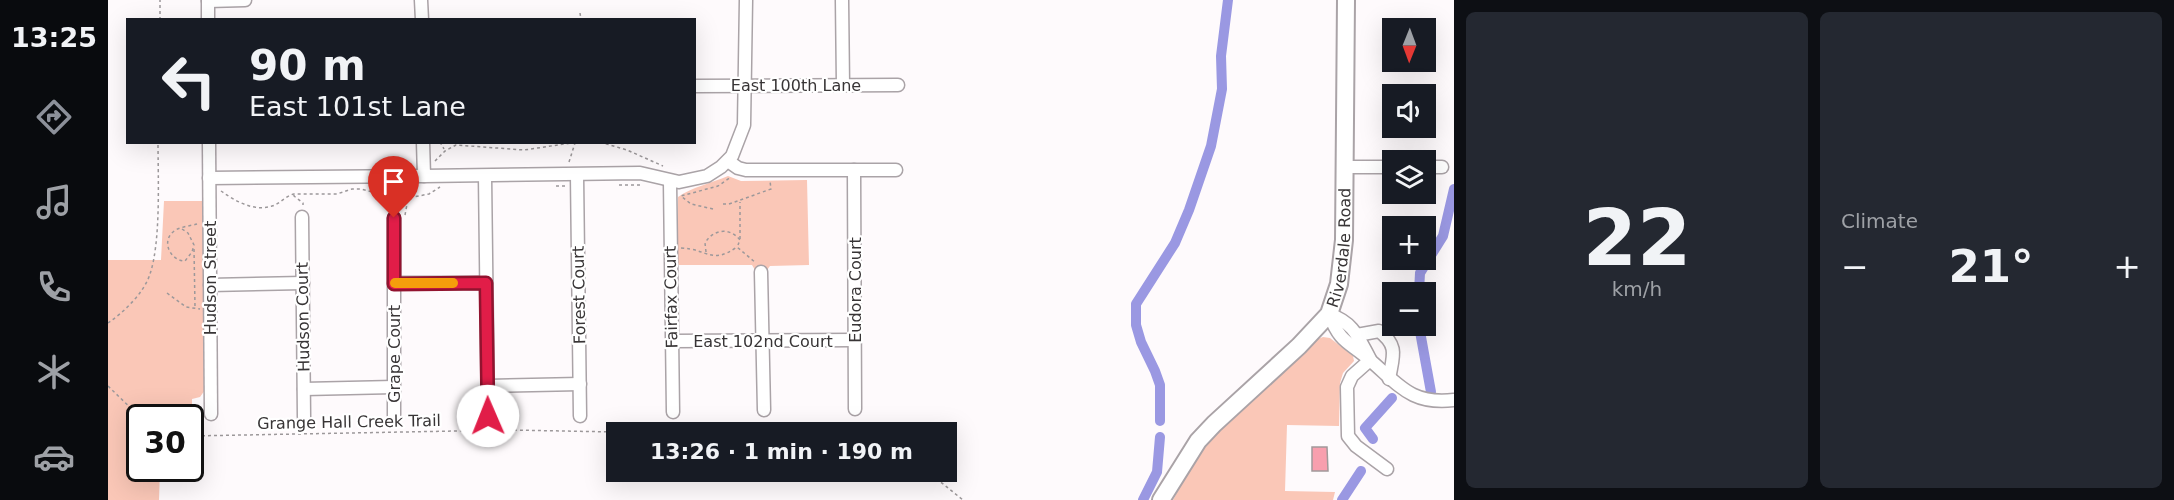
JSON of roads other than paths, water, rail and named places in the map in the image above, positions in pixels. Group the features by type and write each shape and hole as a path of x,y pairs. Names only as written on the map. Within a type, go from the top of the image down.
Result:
{"street":[{"path":"208,18 208,1 245,0"},
{"path":"421,0 422,18"},
{"path":"209,178 640,173 670,182 700,179 721,168 728,161 736,148 744,125 746,0"},
{"path":"842,0 843,85"},
{"name":"Riverdale Road","path":"1161,500 1198,441 1299,346 1329,314 1340,284 1343,262 1346,0"},
{"name":"East 100th Lane","path":"696,86 898,84"},
{"name":"Hudson Street","path":"209,144 211,414"},
{"path":"423,144 424,176"},
{"path":"728,161 746,170 896,170"},
{"path":"1344,168 1382,167"},
{"path":"1436,167 1442,167"},
{"name":"Eudora Court","path":"854,170 855,409"},
{"name":"Forest Court","path":"571,175 580,416"},
{"path":"485,176 488,416"},
{"name":"Fairfax Court","path":"670,182 673,412"},
{"name":"Hudson Court","path":"302,217 304,417"},
{"name":"Grape Court","path":"394,218 394,418"},
{"path":"761,272 764,410"},
{"path":"210,285 303,283"},
{"path":"394,284 486,283"},
{"path":"1329,314 1343,319 1357,335 1370,360"},
{"path":"1329,314 1336,333 1353,349 1370,360 1398,387 1418,398 1433,402 1454,400"},
{"path":"1357,335 1379,331 1392,343 1389,379"},
{"name":"East 102nd Court","path":"672,341 855,340"},
{"path":"1370,360 1352,376 1347,387 1348,435 1356,446 1387,469"},
{"path":"488,386 580,384"},
{"path":"304,389 394,387"}],"waterway":[{"path":"1160,421 1160,385 1141,342 1136,325 1136,304 1175,243 1211,146 1222,89 1221,56 1228,0"},
{"path":"1420,282 1420,273 1443,236 1454,189"},
{"path":"1421,336 1431,392"},
{"path":"1373,439 1365,428 1392,398"},
{"path":"1143,500 1157,472 1160,437"},
{"path":"1342,500 1361,471"}]}
